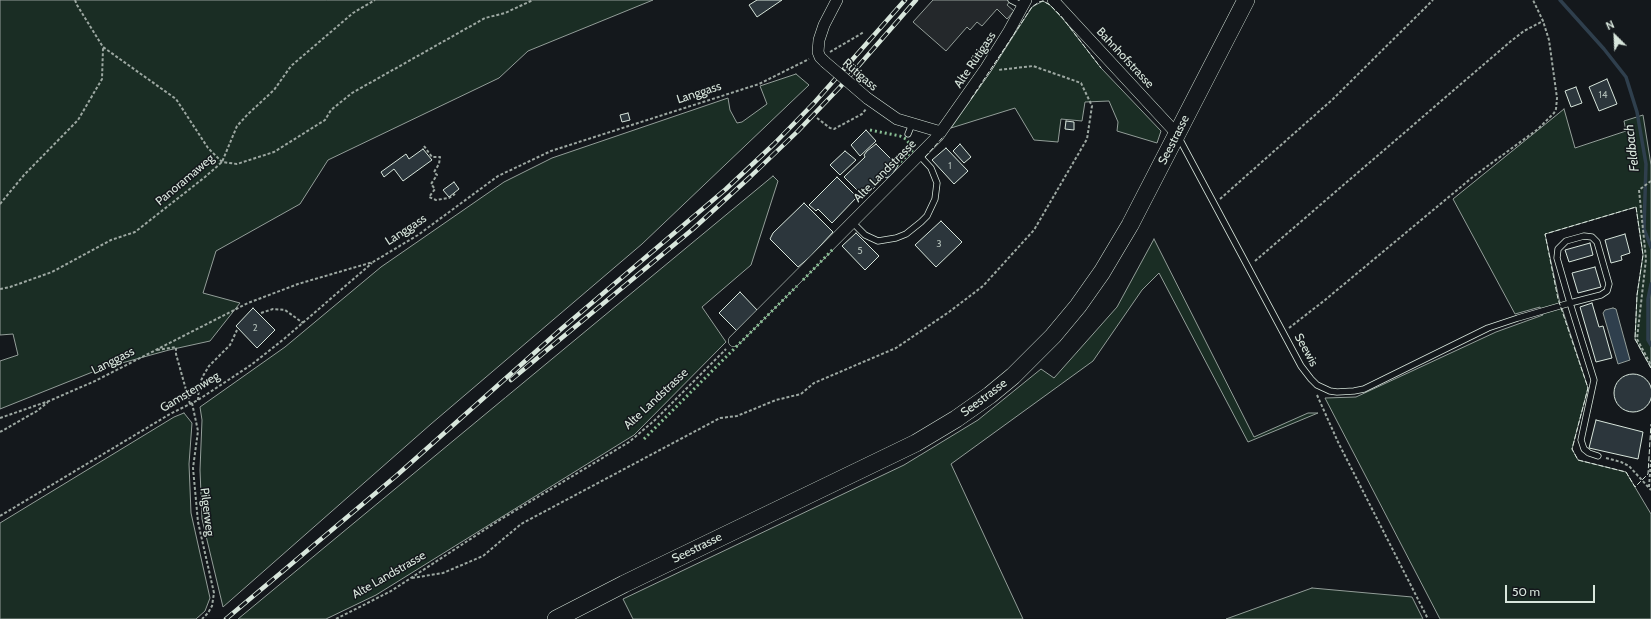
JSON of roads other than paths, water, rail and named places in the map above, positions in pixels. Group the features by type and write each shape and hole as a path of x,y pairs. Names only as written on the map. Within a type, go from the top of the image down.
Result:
{"main road":[{"name":"Seestrasse","path":"556,619 631,580 916,443 956,419 990,395 1053,336 1078,306 1102,272 1130,225 1246,0"}],"street":[{"name":"Rütigass","path":"837,0 824,25 819,40 823,56 867,103 897,119 910,129 941,132"},
{"name":"Bahnhofstrasse","path":"1054,0 1177,134"},
{"name":"Alte Rütigass","path":"941,132 990,62 1024,3"},
{"name":"Alte Landstrasse","path":"734,341 941,132"}],"lane":[{"path":"1011,0 1024,3"},
{"name":"Seewis","path":"1177,134 1302,366 1317,385 1330,391 1345,392 1359,390 1375,384 1488,328 1570,303"},
{"path":"852,222 865,235 878,241 886,241 901,236 914,229 929,212 935,199 937,183 931,168 919,155"},
{"path":"1570,303 1601,295 1607,291 1609,284 1597,242 1592,237 1584,236 1566,241 1558,249 1557,258 1570,303 1594,380 1581,440 1584,449 1589,453 1598,456"}],"water":[{"path":"1613,308 1616,309 1630,360 1618,364 1603,313 1605,310"}],"waterway":[{"name":"Feldbach","path":"1560,0 1604,49 1626,77 1637,112 1646,164 1644,229 1651,247"},
{"name":"Feldbach","path":"1651,284 1648,299 1648,340 1651,345"}],"railway":[{"path":"226,619 396,476 560,330 726,189 774,144 814,103 905,0"},
{"path":"511,380 693,229 750,177 798,131 840,87 916,0"}]}
